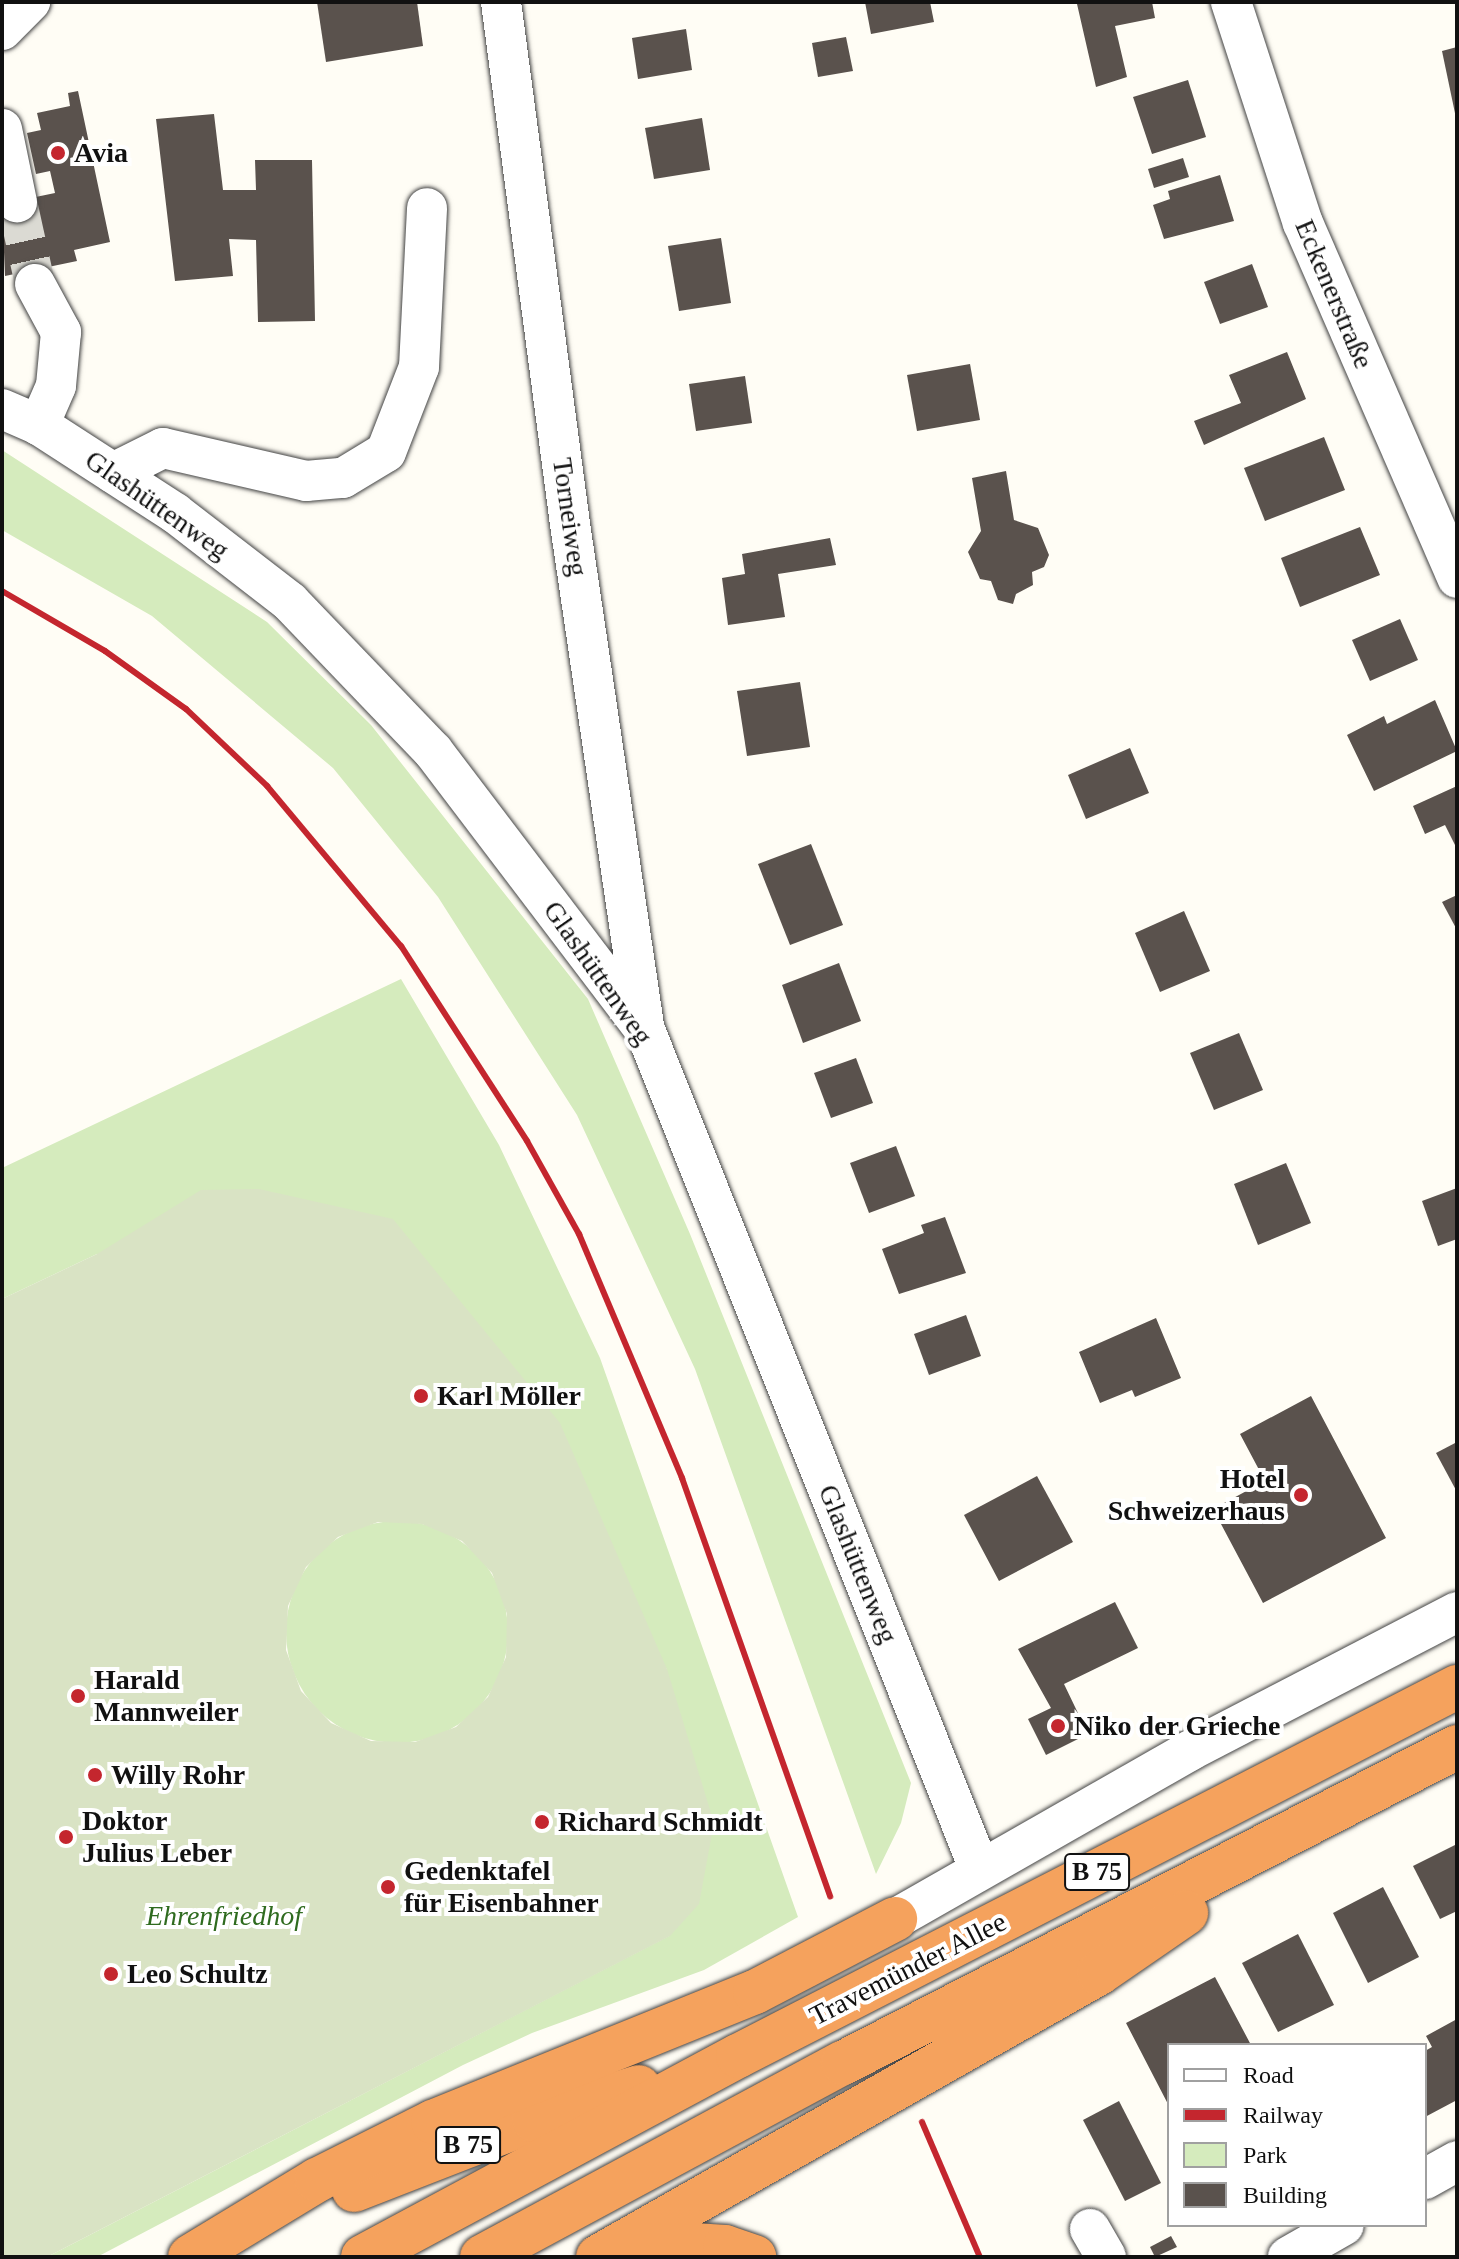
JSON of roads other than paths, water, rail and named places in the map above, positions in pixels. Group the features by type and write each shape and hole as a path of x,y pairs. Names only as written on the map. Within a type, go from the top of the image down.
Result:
{"highway":[{"name":"Travemünder Allee","path":"363,2257 738,2056 1457,1687"},
{"name":"Travemünder Allee","path":"482,2257 1457,1747"},
{"path":"601,2257 1099,1973 1349,1802 1457,1767"},
{"path":"197,2253 317,2180 433,2122 755,1992 895,1919"},
{"name":"B 75","path":"197,2253 534,2120 738,2056"},
{"path":"601,2257 678,2244 725,2247 754,2257"}],"street":[{"path":"2,30 30,2"},
{"name":"Torneiweg","path":"501,2 572,537 645,1030"},
{"name":"Eckenerstraße","path":"1231,2 1303,223 1457,578"},
{"path":"2,129 17,202"},
{"path":"113,473 163,448 306,481 343,478 386,452 419,367 427,208"},
{"path":"35,284 61,332 56,386 39,425"},
{"name":"Glashüttenweg","path":"2,409 39,425 175,513 290,602 422,740 645,1030 979,1868"},
{"name":"Travemünder Allee","path":"895,1919 979,1868 1189,1751 1457,1612"},
{"path":"1427,2178 1457,2161"},
{"path":"1288,2257 1340,2227"}],"tunnel":[{"path":"17,202 35,284"}],"railway":[{"path":"2,591 105,651 186,709 267,786 401,946 527,1141 579,1234 682,1478 830,1897"},
{"path":"922,2122 980,2257"}],"place":[{"name":"Avia","path":"58,153"},
{"name":"Karl Möller","path":"421,1396"},
{"name":"Hotel Schweizerhaus","path":"1301,1495"},
{"name":"Harald Mannweiler","path":"78,1696"},
{"name":"Niko der Grieche","path":"1058,1726"},
{"name":"Willy Rohr","path":"95,1775"},
{"name":"Richard Schmidt","path":"542,1822"},
{"name":"Doktor Julius Leber","path":"66,1837"},
{"name":"Gedenktafel für Eisenbahner","path":"388,1887"},
{"name":"Leo Schultz","path":"111,1974"}],"park label":[{"name":"Ehrenfriedhof","path":"224,1916"}]}
